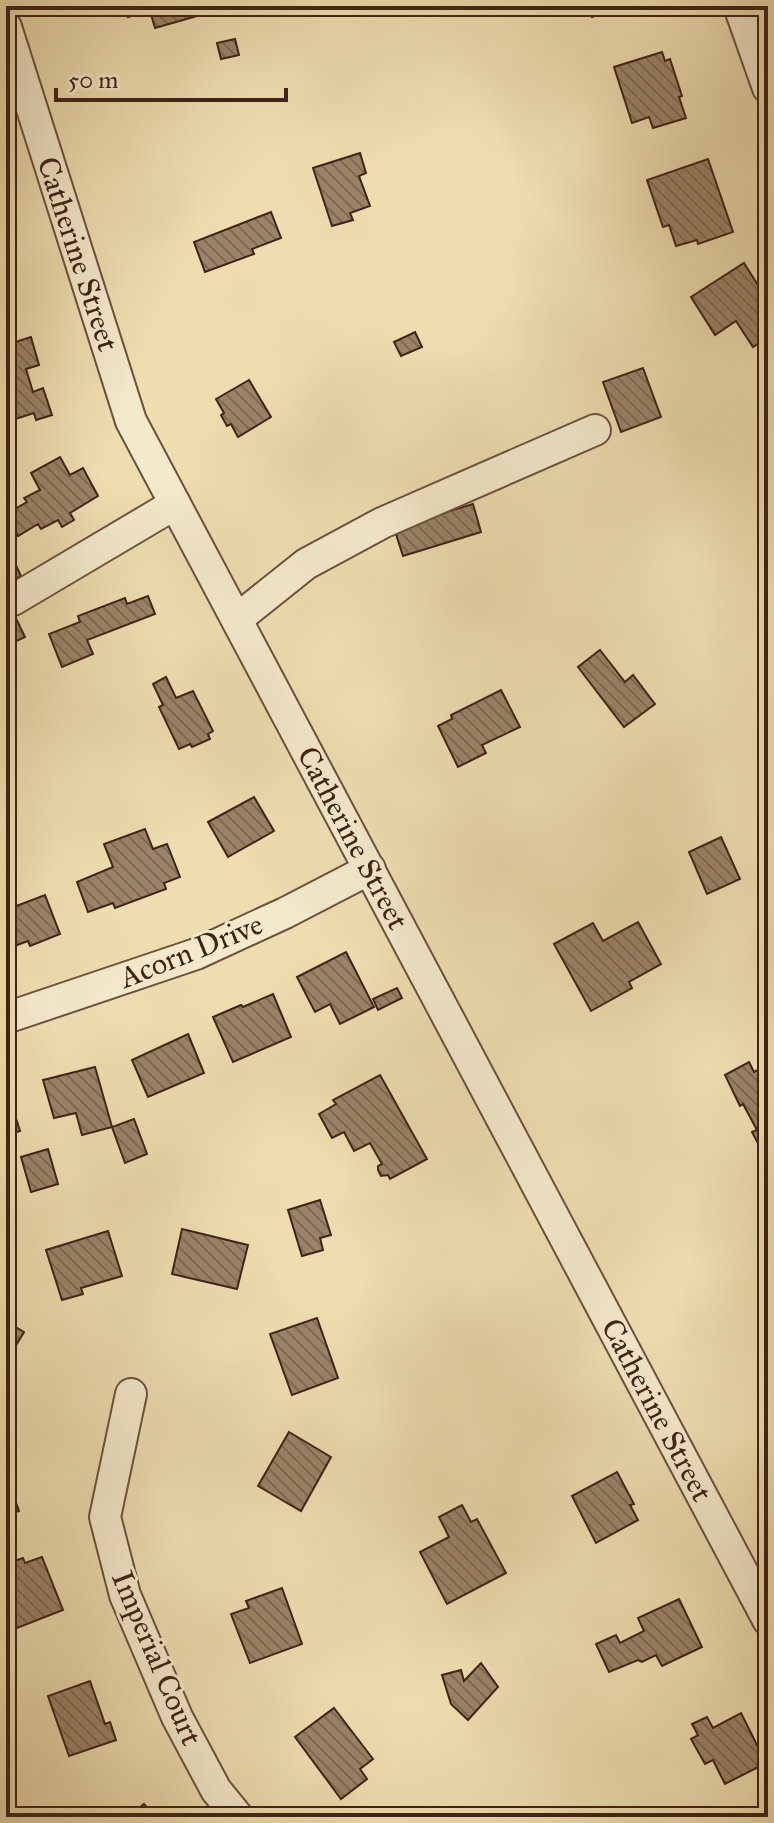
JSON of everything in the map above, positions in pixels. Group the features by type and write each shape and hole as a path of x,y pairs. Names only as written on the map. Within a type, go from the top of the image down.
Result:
{"street":[{"path":"739,6 768,88"},
{"name":"Catherine Street","path":"6,27 131,421 767,1613"},
{"path":"237,619 306,564 382,523 595,430"},
{"path":"13,600 175,504"},
{"name":"Acorn Drive","path":"6,1018 196,954 370,869"},
{"name":"Imperial Court","path":"131,1394 105,1517 125,1595 177,1717 216,1790 238,1817"}],"building":[{"path":"209,6 211,12 155,28 150,11 128,17 125,8"},
{"path":"588,6 625,6 592,17"},
{"path":"235,39 239,55 221,59 217,43"},
{"path":"662,52 665,61 670,59 686,118 653,128 649,117 632,123 614,67"},
{"path":"360,153 366,173 359,176 370,206 350,213 353,220 332,226 313,168"},
{"path":"708,159 733,232 698,244 697,240 676,246 669,225 663,227 647,180"},
{"path":"271,212 281,238 252,249 254,254 205,272 194,242"},
{"path":"744,263 768,301 768,337 753,347 736,321 715,335 691,297"},
{"path":"415,332 422,347 401,356 394,342"},
{"path":"31,337 39,365 26,369 33,392 43,388 52,415 36,420 34,413 6,422 6,345"},
{"path":"643,368 661,417 621,432 603,382"},
{"path":"249,380 271,417 238,437 231,424 227,426 216,399"},
{"path":"768,390 768,409 759,400"},
{"path":"60,457 70,475 83,468 98,496 70,513 74,520 62,527 58,520 41,529 38,524 18,536 6,514 27,502 24,498 40,490 31,473"},
{"path":"473,504 481,532 403,556 394,528"},
{"path":"12,557 21,576 6,584 6,560"},
{"path":"148,596 155,614 87,640 93,654 62,667 49,634 80,622 78,616 125,598 127,604"},
{"path":"10,606 25,637 6,646 6,608"},
{"path":"600,650 625,682 633,675 655,704 624,727 578,667"},
{"path":"166,677 176,698 193,691 213,731 208,734 210,739 179,749 159,707 163,705 153,684"},
{"path":"501,690 520,727 482,745 486,753 458,767 438,726 452,719 451,715"},
{"path":"254,797 274,831 228,857 208,822"},
{"path":"145,829 153,849 167,844 180,877 164,883 166,889 115,908 113,903 88,912 77,882 113,867 104,844"},
{"path":"721,837 740,879 707,894 689,852"},
{"path":"45,895 60,934 30,946 28,941 6,949 6,910"},
{"path":"638,922 661,964 629,982 632,988 591,1011 554,944 593,923 603,941"},
{"path":"346,952 374,1007 340,1024 330,1004 315,1012 297,977"},
{"path":"397,988 402,998 378,1010 373,999"},
{"path":"273,994 291,1037 233,1062 213,1017"},
{"path":"188,1034 204,1073 148,1097 132,1060"},
{"path":"749,1062 754,1072 768,1065 768,1162 752,1132 757,1130 743,1104 740,1106 725,1075"},
{"path":"95,1067 112,1127 82,1135 76,1113 54,1118 43,1080"},
{"path":"380,1075 427,1159 390,1179 388,1175 381,1176 378,1166 382,1164 370,1143 354,1151 344,1132 332,1138 319,1114 336,1104 333,1100"},
{"path":"6,1093 20,1131 6,1135"},
{"path":"134,1119 147,1154 125,1163 112,1127"},
{"path":"48,1149 58,1184 31,1192 21,1157"},
{"path":"320,1200 331,1235 320,1238 323,1250 302,1256 288,1210"},
{"path":"182,1229 248,1245 237,1289 172,1274"},
{"path":"108,1231 122,1276 81,1288 83,1294 62,1300 46,1250"},
{"path":"6,1315 10,1317 7,1322 24,1332 6,1362"},
{"path":"317,1318 338,1378 292,1395 270,1334"},
{"path":"289,1432 331,1457 301,1511 258,1486"},
{"path":"617,1472 634,1504 630,1505 638,1520 596,1543 572,1496"},
{"path":"6,1476 19,1511 6,1516"},
{"path":"462,1505 471,1522 477,1519 506,1573 447,1604 420,1552 449,1537 439,1517"},
{"path":"42,1557 63,1610 12,1630 6,1614 6,1564 23,1558 25,1563"},
{"path":"282,1588 302,1644 250,1663 231,1614 249,1608 246,1601"},
{"path":"679,1599 702,1647 662,1666 656,1655 609,1672 596,1644 616,1635 620,1643 644,1631 638,1618"},
{"path":"481,1663 498,1687 468,1720 451,1704 442,1675 461,1670 464,1681"},
{"path":"90,1681 105,1724 110,1722 116,1740 69,1756 48,1696"},
{"path":"334,1708 373,1759 360,1769 367,1779 341,1799 295,1737"},
{"path":"741,1713 766,1763 725,1784 713,1760 705,1764 691,1739 698,1735 692,1724 707,1717 713,1728"},
{"path":"144,1804 155,1817 128,1817"}]}
